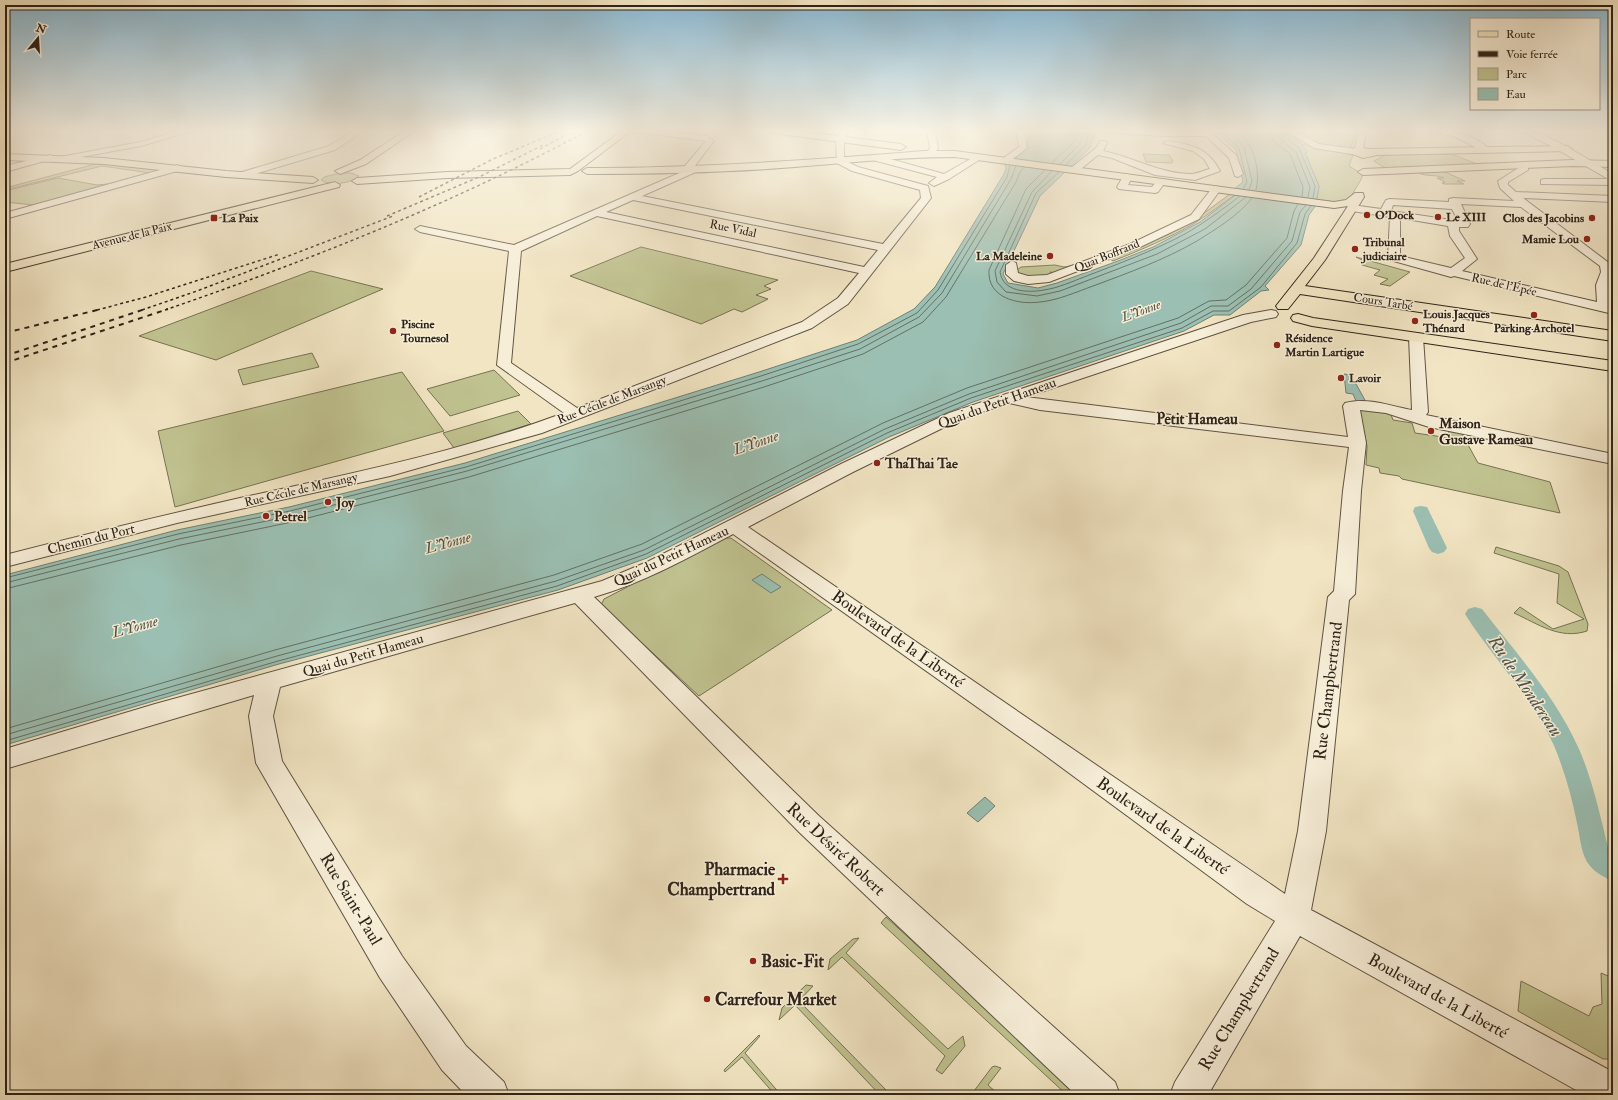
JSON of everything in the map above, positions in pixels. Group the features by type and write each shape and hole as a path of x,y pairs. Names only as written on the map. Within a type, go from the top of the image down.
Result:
{"main road":[{"path":"279,198 304,191 318,181"},
{"path":"279,198 347,181"},
{"path":"1142,181 1158,186 1193,181"},
{"path":"1197,181 1216,189 1331,205 1349,203 1363,189"},
{"path":"1277,310 1319,260 1352,208 1366,181"},
{"name":"Avenue de la Paix","path":"5,268 279,198"},
{"path":"1331,205 1342,212 1340,226"},
{"name":"Cours Tarbé","path":"1296,289 1613,336"},
{"path":"1277,310 1300,312 1301,314 1298,318 1312,322 1613,366"}],"street":[{"path":"5,216 130,181"},
{"path":"420,229 515,249 665,181"},
{"path":"900,181 925,188 938,181"},
{"path":"1125,181 1122,187 1158,186"},
{"path":"1504,181 1503,186 1512,195 1605,265 1610,272 1602,285 1608,309"},
{"path":"1544,182 1613,182"},
{"name":"Rue Cécile de Marsangy","path":"176,518 384,472 536,429 807,326 843,301 926,198 925,188"},
{"name":"Quai Boffrand","path":"1012,265 1012,274 1018,278 1035,280 1049,278 1162,234 1195,217 1204,208 1216,189"},
{"path":"1512,195 1613,199"},
{"path":"632,197 887,248"},
{"path":"1352,208 1458,225 1465,224 1457,206 1453,201 1524,204"},
{"path":"1390,214 1390,202 1457,206"},
{"name":"Rue Vidal","path":"595,213 866,272"},
{"name":"Rue de l'Épée","path":"1390,214 1394,258 1608,309"},
{"path":"1452,273 1471,259 1468,252 1454,237 1458,225"},
{"path":"740,244 776,226"},
{"path":"515,249 504,365 576,414"},
{"name":"Quai du Petit Hameau","path":"5,759 126,721 609,586 654,567 847,468 949,419 1007,398 1248,318 1277,310"},
{"path":"1413,416 1420,412 1416,337"},
{"path":"1007,398 1040,405 1358,443"},
{"name":"Rue Champbertrand","path":"1188,1095 1295,916 1312,831 1339,597 1344,594 1352,491 1358,443 1351,406 1362,405 1393,410 1429,422 1613,459"},
{"name":"Chemin du Port","path":"5,561 176,518"},
{"name":"Boulevard de la Liberté","path":"734,526 1051,746 1258,894 1324,934 1613,1092"},
{"name":"Rue Désiré Robert","path":"578,595 809,824 1102,1095"},
{"name":"Rue Saint-Paul","path":"270,681 261,716 269,763 391,967 454,1058 491,1095"}],"green space":[{"path":"30,181 40,181 5,190 5,188"},
{"path":"44,181 77,181 97,185 107,184 105,186 33,205 5,202 5,191"},
{"path":"324,181 349,181 340,183"},
{"path":"1317,181 1360,181 1347,203 1316,200 1319,186"},
{"path":"1444,181 1458,181 1464,184 1442,183 1445,182"},
{"path":"1230,194 1236,194 1200,220 1155,244 1113,261 1110,259 1167,235 1196,219"},
{"path":"641,247 778,280 764,286 771,289 756,295 768,299 742,312 734,309 701,324 570,276"},
{"path":"1356,257 1410,272 1390,286 1380,284 1388,279 1374,275 1380,270 1362,265 1362,260"},
{"path":"1055,265 1064,267 1076,265 1057,273 1050,272 1053,274 1029,277 1019,274 1017,270 1021,267"},
{"path":"311,271 383,289 216,360 139,336"},
{"path":"312,353 319,367 243,385 238,370"},
{"path":"494,370 520,395 450,416 427,389"},
{"path":"402,372 444,431 175,507 158,431"},
{"path":"1360,409 1390,412 1393,420 1412,423 1415,433 1450,438 1448,429 1461,432 1478,463 1550,482 1560,513 1380,473 1379,468 1366,465 1367,446"},
{"path":"518,411 531,424 454,448 443,433"},
{"path":"722,538 731,538 832,610 699,696 601,605 604,599"},
{"path":"1496,547 1559,566 1568,572 1588,624 1587,631 1568,634 1549,630 1514,613 1520,607 1553,629 1584,619 1557,603 1559,574 1494,553"},
{"path":"886,917 1081,1095 1067,1095 881,923"},
{"path":"859,938 846,953 948,1049 963,1036 965,1046 942,1074 936,1070 945,1056 842,957 828,970 830,959 853,939"},
{"path":"1601,973 1613,978 1613,1059 1603,1059 1518,1011 1521,981 1589,1016 1593,1007 1602,1004"},
{"path":"806,985 813,986 799,1001 891,1095 880,1095 795,1005 779,1020 782,1008"},
{"path":"759,1035 760,1036 745,1053 781,1095 775,1095 742,1057 725,1072 724,1070"},
{"path":"995,1066 1001,1068 988,1085 999,1095 988,1095 983,1090 979,1095 971,1095 992,1067"}],"water":[{"name":"L'Yonne","path":"1000,181 1055,181 1040,196 1003,274 1008,283 1038,288 1057,283 1153,247 1200,222 1237,194 1240,189 1234,189 1243,181 1317,181 1319,186 1316,205 1309,215 1301,245 1265,286 1269,290 1261,291 1230,315 1214,315 1184,331 973,402 889,437 647,558 558,590 279,664 5,745 5,575 177,530 289,507 465,463 759,372 857,340 914,309 935,287"},
{"path":"1344,374 1351,375 1366,402 1356,401 1353,394 1346,393"},
{"path":"762,574 781,587 771,593 752,580"},
{"path":"985,797 995,806 978,822 967,813"}],"waterway":[{"name":"Ru de Mondereau","path":"1421,511 1438,548"},
{"name":"Ru de Mondereau","path":"1475,614 1531,687 1560,734 1567,748 1577,777 1597,853 1599,858 1613,869"}],"railway":[{"path":"419,197 449,181"},
{"path":"387,216 469,181"},
{"path":"165,310 273,271 381,229 487,181"},
{"path":"142,310 197,291 393,216"},
{"path":"97,310 146,297 280,254"},
{"path":"97,310 101,309"},
{"path":"5,356 145,309"},
{"path":"5,333 97,310"},
{"path":"5,363 165,310"}],"place":[{"name":"O'Dock","path":"1367,215"},
{"name":"Le XIII","path":"1438,217"},
{"name":"La Paix","path":"214,218"},
{"name":"Clos des Jacobins","path":"1592,218"},
{"name":"Mamie Lou","path":"1587,239"},
{"name":"Tribunal judiciaire","path":"1355,249"},
{"name":"La Madeleine","path":"1050,256"},
{"name":"Parking Archotel","path":"1534,315"},
{"name":"Louis Jacques Thénard","path":"1415,321"},
{"name":"Piscine Tournesol","path":"393,331"},
{"name":"Résidence Martin Lartigue","path":"1277,345"},
{"name":"Lavoir","path":"1341,378"},
{"name":"Maison Gustave Rameau","path":"1431,431"},
{"name":"ThaThai Tae","path":"877,463"},
{"name":"Joy","path":"328,502"},
{"name":"Petrel","path":"266,516"},
{"name":"Pharmacie Champbertrand","path":"783,879"},
{"name":"Basic-Fit","path":"753,961"},
{"name":"Carrefour Market","path":"707,999"}],"district":[{"name":"Petit Hameau","path":"1197,419"}]}
